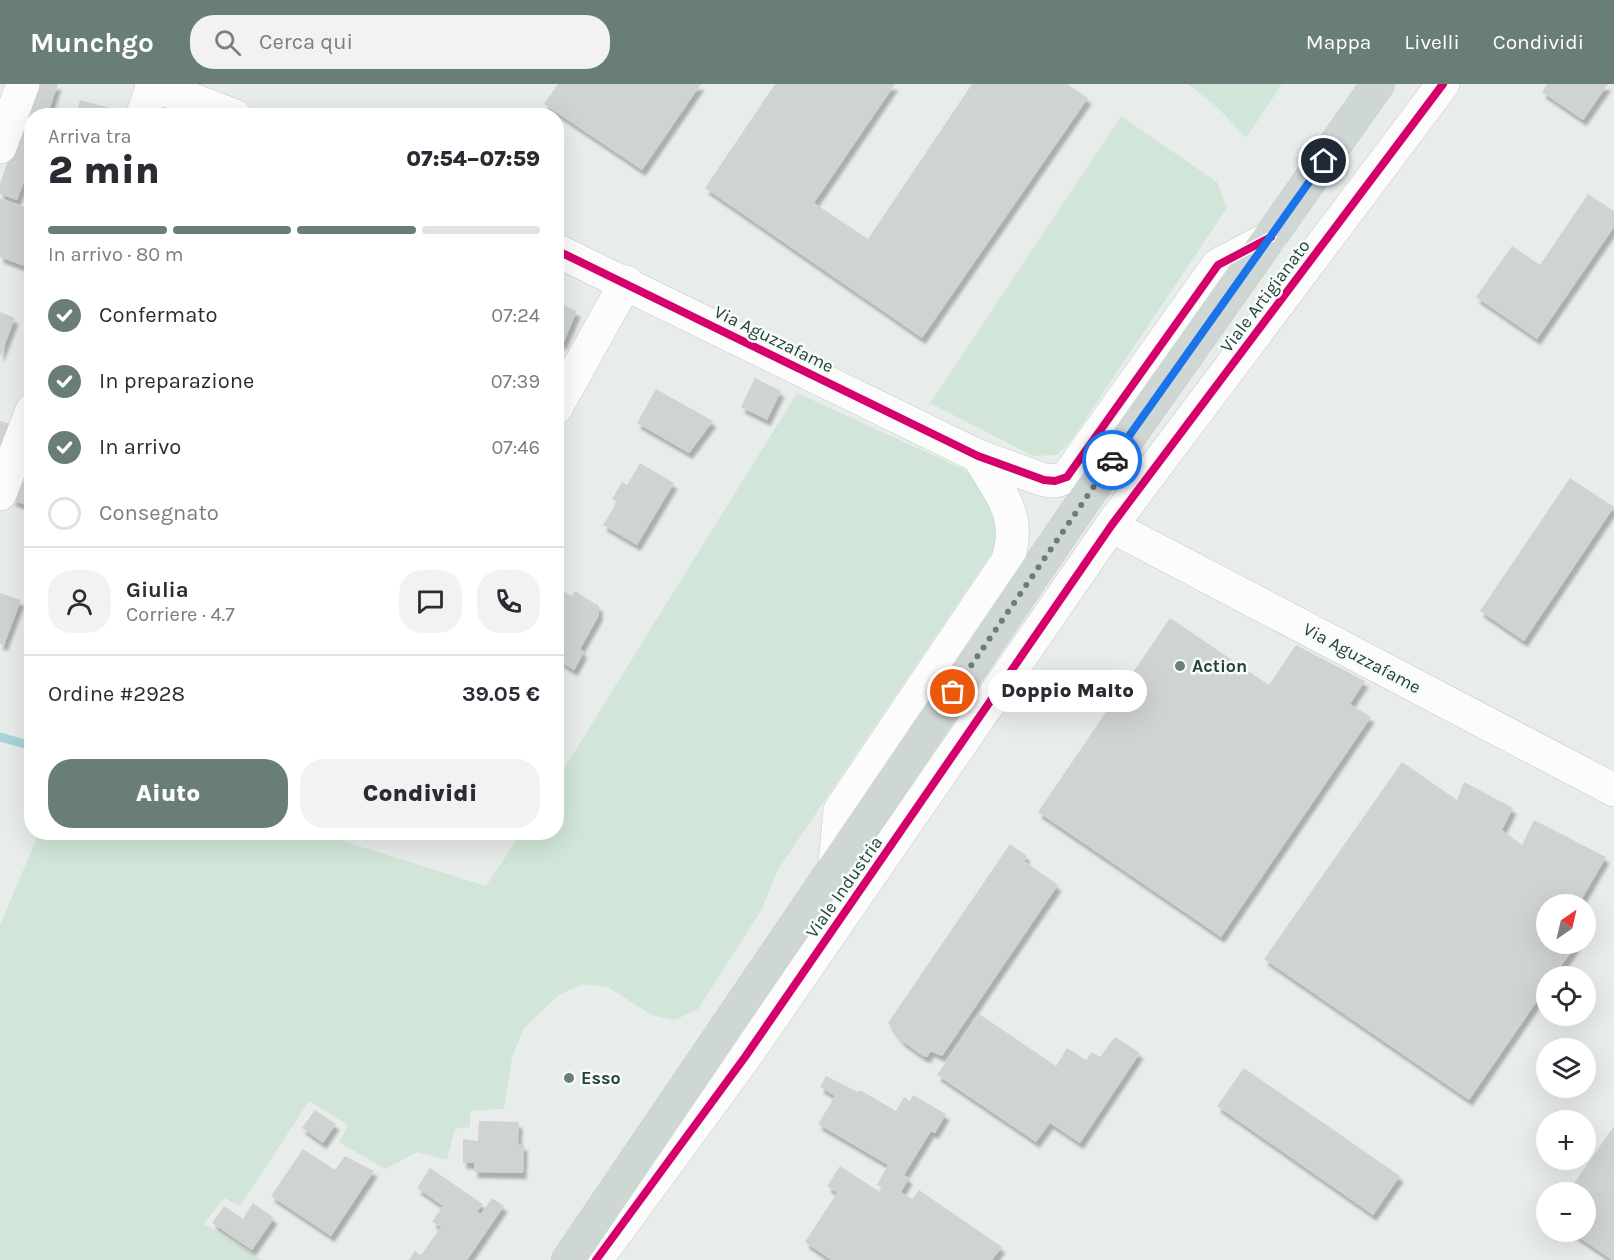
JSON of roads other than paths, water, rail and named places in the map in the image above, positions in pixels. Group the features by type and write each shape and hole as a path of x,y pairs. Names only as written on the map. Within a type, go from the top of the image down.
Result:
{"main road":[{"name":"Viale Artigianato","path":"1083,502 1377,84"},
{"name":"Viale Industria","path":"568,1260 1083,502"}],"street":[{"path":"0,147 23,84"},
{"path":"144,108 152,84 214,108"},
{"name":"Viale Artigianato","path":"1111,526 1443,84"},
{"name":"Via Aguzzafame","path":"564,254 978,456 1044,480 1055,481 1067,477 1218,265 1270,237"},
{"path":"564,394 626,282"},
{"path":"0,494 24,431"},
{"path":"836,863 840,810 1007,562 1013,546 1014,528 1010,510 978,456"},
{"name":"Via Aguzzafame","path":"1111,526 1614,790"},
{"name":"Viale Industria","path":"596,1260 745,1057 1111,526"}],"waterway":[{"path":"0,737 24,744"}],"place":[{"name":"Action","path":"1180,666"},
{"name":"Doppio Malto","path":"953,692"},
{"name":"Esso","path":"569,1078"}]}
